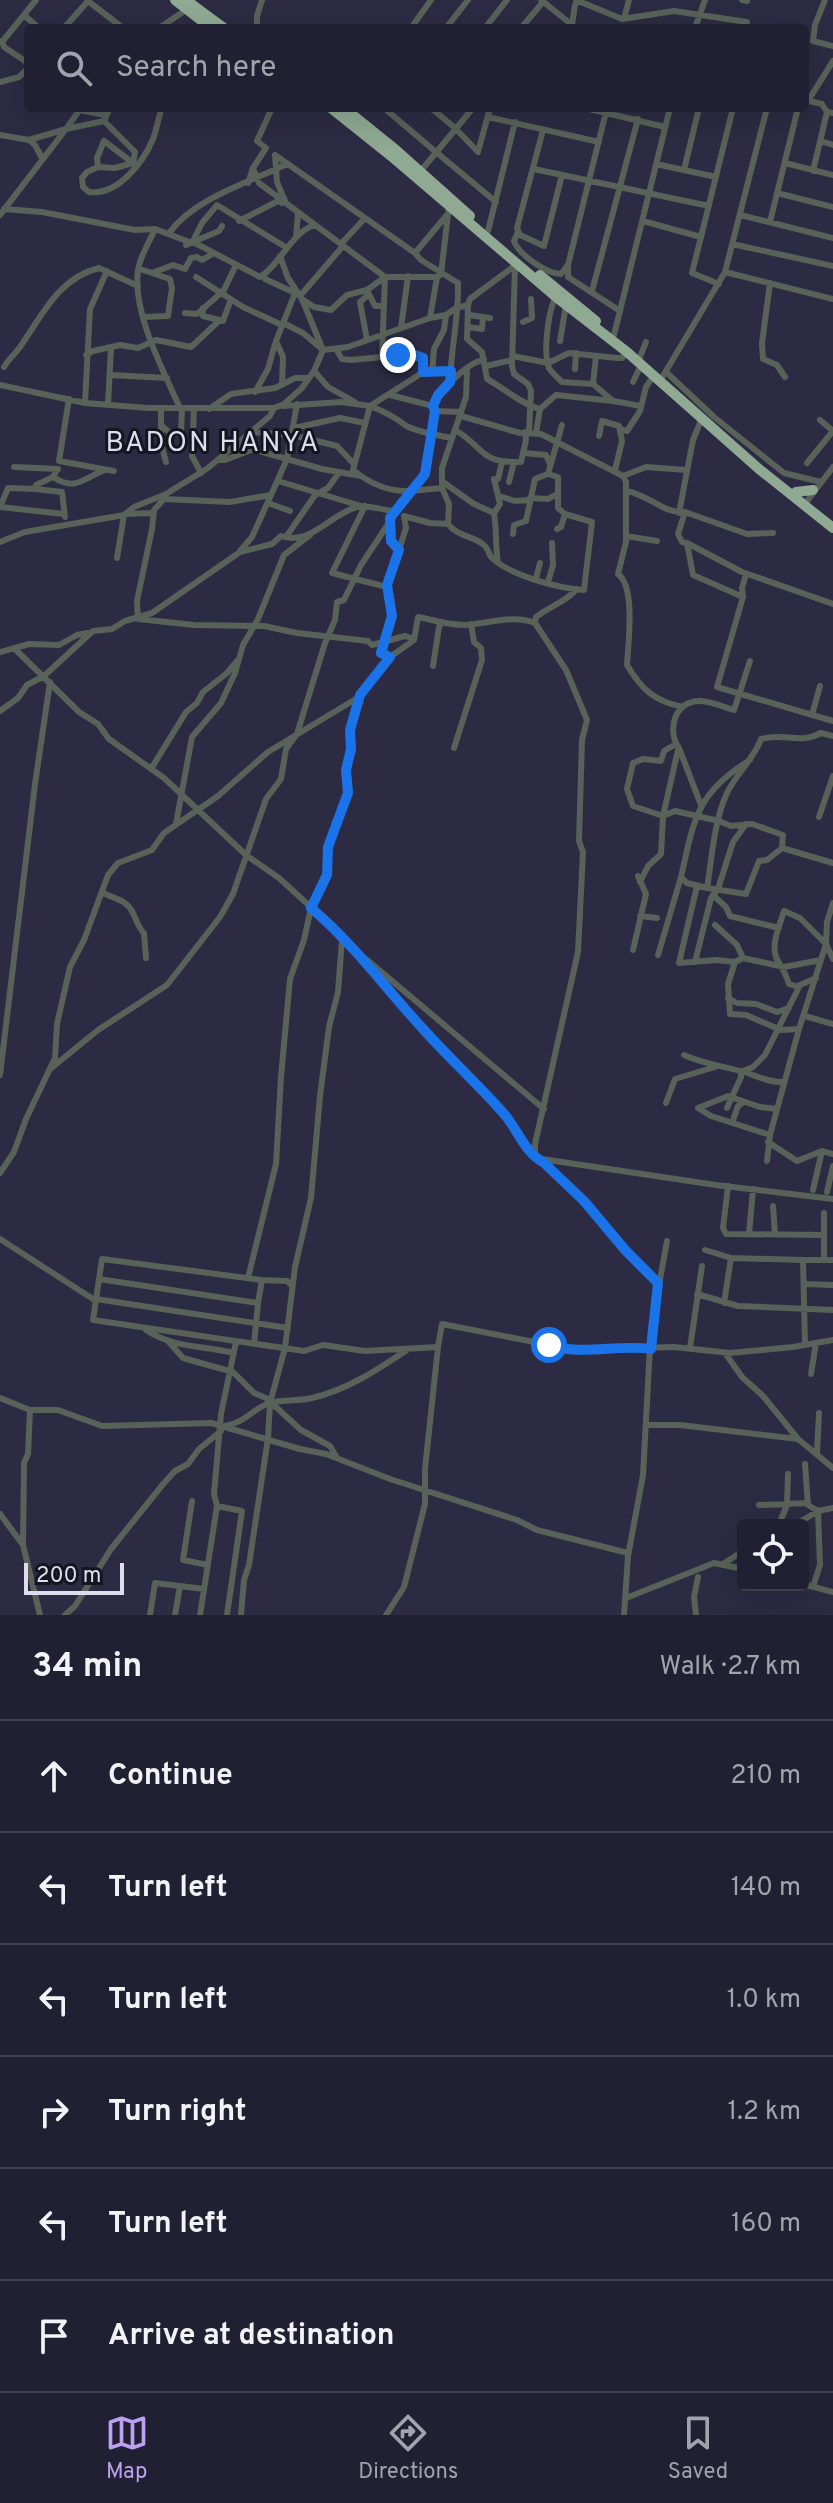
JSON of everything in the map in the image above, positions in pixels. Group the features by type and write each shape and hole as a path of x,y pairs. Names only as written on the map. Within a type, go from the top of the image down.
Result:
{"highway":[{"path":"175,0 194,6 219,24"},
{"path":"194,6 208,24"},
{"path":"336,112 488,231 641,361"},
{"path":"348,112 418,174 448,210 810,495 833,521"},
{"path":"661,375 702,418 810,495 833,528"}],"street":[{"path":"24,62 1,42 36,0"},
{"path":"257,24 262,0"},
{"path":"414,24 431,0"},
{"path":"449,24 468,0"},
{"path":"488,24 507,0"},
{"path":"574,24 578,0 624,19 674,11 747,22"},
{"path":"624,19 629,0"},
{"path":"696,24 705,0"},
{"path":"825,0 815,25 813,41 833,46"},
{"path":"67,24 84,1 91,2 115,24"},
{"path":"525,24 545,2 571,24"},
{"path":"165,24 194,6"},
{"path":"24,15 34,24"},
{"path":"416,20 421,24"},
{"path":"809,97 833,61"},
{"path":"0,82 19,77 24,70"},
{"path":"809,101 822,104 830,112 813,171"},
{"path":"2,209 78,112"},
{"path":"134,164 115,168 98,167 82,178 83,187 89,192 106,193 124,179 153,139 161,112"},
{"path":"248,183 253,168 266,148 257,141 270,112"},
{"path":"389,112 496,202"},
{"path":"436,112 478,152 489,112"},
{"path":"418,174 469,112"},
{"path":"620,311 568,277 589,180 606,112 665,127"},
{"path":"614,335 669,112"},
{"path":"684,170 698,112"},
{"path":"719,284 692,273 732,112"},
{"path":"599,432 602,421 627,431 638,416 646,387 661,375 719,284 725,272 766,112"},
{"path":"770,222 797,112"},
{"path":"0,135 29,140 106,115 135,152 134,164"},
{"path":"488,117 599,142"},
{"path":"592,291 638,119"},
{"path":"488,231 515,122"},
{"path":"543,130 514,241 517,248 552,274 561,274 569,264"},
{"path":"29,140 42,158"},
{"path":"98,167 97,158 104,141 134,164"},
{"path":"820,141 833,145"},
{"path":"285,203 275,170 275,155 415,253 439,275 458,283 459,307 450,382"},
{"path":"785,163 833,175"},
{"path":"169,233 183,216 199,204 287,164"},
{"path":"656,164 716,177"},
{"path":"253,168 259,183 385,277"},
{"path":"534,169 709,206"},
{"path":"518,232 533,243 544,246 562,175"},
{"path":"777,193 833,207"},
{"path":"239,221 278,201 285,203"},
{"path":"190,243 217,205 287,248"},
{"path":"2,209 42,212 135,230 155,229 214,253 260,277 305,228 314,224"},
{"path":"415,253 448,210"},
{"path":"430,318 448,210"},
{"path":"296,238 298,213"},
{"path":"740,215 833,238"},
{"path":"255,392 268,369 282,324 299,296 365,218"},
{"path":"643,221 701,237"},
{"path":"190,243 222,226"},
{"path":"155,229 138,268 138,286 156,360 181,408 181,434 171,434 162,426"},
{"path":"732,244 833,266"},
{"path":"152,273 173,265 185,269 191,258 202,260 214,253"},
{"path":"124,514 152,498 171,492 219,460 294,395 314,371 323,350 280,256"},
{"path":"517,264 470,299 467,337 469,344 482,352 489,382 496,383 530,407 540,409"},
{"path":"517,264 513,269 512,358 514,374 530,388 530,433"},
{"path":"203,312 222,294 236,265"},
{"path":"4,367 20,348 47,304 60,290 85,273 99,268 138,286"},
{"path":"143,270 170,279 172,288 168,316 144,317"},
{"path":"85,403 90,309 107,271"},
{"path":"725,272 833,299"},
{"path":"264,275 265,279 319,309 331,310 351,293 368,292"},
{"path":"367,340 360,302 368,292 385,277 439,275"},
{"path":"401,328 408,276"},
{"path":"196,277 231,299 303,333 323,350 381,336 468,305"},
{"path":"382,356 385,277"},
{"path":"581,285 595,278"},
{"path":"770,283 762,343 763,359 777,365 785,377"},
{"path":"368,292 375,306"},
{"path":"556,297 551,308 546,346 548,363 561,381 593,384 609,394 613,401"},
{"path":"86,355 120,345 138,348 161,340 194,346 220,320 223,321 231,299"},
{"path":"523,322 532,318 531,299"},
{"path":"560,341 566,305"},
{"path":"363,318 375,306 383,306"},
{"path":"189,314 203,312 220,320"},
{"path":"432,372 434,349 444,330 446,315"},
{"path":"468,327 482,329 486,317 469,315"},
{"path":"276,341 283,357 282,385"},
{"path":"633,382 646,342"},
{"path":"108,404 111,349"},
{"path":"336,349 342,359 412,354 423,358 423,372"},
{"path":"49,1070 98,1030 167,985 220,917 233,894 266,799 281,779 286,749 297,734 327,636 335,620 337,602 344,600 353,578 394,513 426,471 438,395 473,362 512,358 548,363 576,353 622,358 627,352"},
{"path":"575,369 576,353"},
{"path":"593,384 596,356"},
{"path":"467,370 467,396 443,461 442,485 449,504 448,524 456,533 485,546 489,555 498,562 548,582 584,590 592,522 565,514 558,508 559,479 535,473 529,523 514,525 513,534"},
{"path":"314,371 328,387 360,406"},
{"path":"451,371 423,372 370,406 353,470 389,490 410,491 442,485 494,513"},
{"path":"110,375 167,378"},
{"path":"661,375 810,495 833,467"},
{"path":"209,409 231,394 255,392 295,378 309,378"},
{"path":"570,396 571,384"},
{"path":"0,385 85,403 151,408 277,407 341,402 370,406 401,420 408,427 452,438"},
{"path":"390,395 557,442 623,476 626,536 618,574 625,579 630,606 627,665 649,694 664,703 683,707"},
{"path":"509,482 521,462 540,409 556,395 641,406"},
{"path":"69,399 55,474 57,480 80,484 105,470"},
{"path":"138,619 152,613 240,552 252,537 287,459 297,404"},
{"path":"150,419 151,408"},
{"path":"161,408 161,443 166,462"},
{"path":"194,408 192,456 201,473"},
{"path":"252,432 293,432 340,418 365,423"},
{"path":"702,418 695,432 686,470 678,534 682,542 746,574 833,604"},
{"path":"807,463 833,431 820,420"},
{"path":"548,474 562,425"},
{"path":"615,470 622,441 620,429"},
{"path":"455,430 495,461 521,462"},
{"path":"293,432 337,446 353,463"},
{"path":"238,445 338,473 361,476"},
{"path":"219,460 251,450"},
{"path":"524,453 546,455 550,464"},
{"path":"59,461 114,471"},
{"path":"498,562 498,531 494,513 500,504 494,479 498,479 502,462"},
{"path":"14,467 55,474"},
{"path":"623,476 646,467 686,470"},
{"path":"286,537 315,495 328,488 338,473"},
{"path":"35,489 36,485 55,474"},
{"path":"278,481 430,523 448,524"},
{"path":"64,514 0,507 4,488 62,492 67,524"},
{"path":"626,491 643,494 671,511 747,534 773,533"},
{"path":"499,496 515,501 548,499 557,494"},
{"path":"152,498 230,502 271,495"},
{"path":"138,619 137,601 153,513 164,499"},
{"path":"268,503 290,511"},
{"path":"151,769 186,712 237,661 284,555 338,515 363,506"},
{"path":"363,506 332,573 387,587"},
{"path":"0,542 25,532 67,524 124,514 153,513"},
{"path":"117,558 124,514"},
{"path":"557,529 561,527 565,514"},
{"path":"390,657 381,653 392,616 387,587 406,528 404,516"},
{"path":"389,522 391,541 399,550"},
{"path":"240,552 276,543 281,536 296,538 313,533"},
{"path":"626,536 657,541"},
{"path":"548,582 553,565 552,543"},
{"path":"687,543 693,575 743,597"},
{"path":"536,578 540,563"},
{"path":"746,574 743,597 717,687 833,721"},
{"path":"535,623 536,617 545,609 577,589"},
{"path":"0,1173 14,1152 56,1051 57,1024 70,967 84,940 108,875 118,863 152,850 164,833 199,810 268,752 359,697 390,657 414,639 418,617 471,624 508,620 535,623 566,670 587,720 582,740 579,841 583,852 578,952 535,1144 535,1158"},
{"path":"0,652 29,644 59,645 77,635 112,629 125,621 138,619 264,626 368,641 372,645 405,636 414,639"},
{"path":"433,666 442,622"},
{"path":"454,748 482,660 481,648 474,642 471,624"},
{"path":"0,711 92,632"},
{"path":"0,643 12,649 44,676 79,712 98,724 109,739 181,793 246,855 279,878 342,940 544,1109"},
{"path":"175,826 192,737 221,703 235,673 237,661"},
{"path":"701,805 671,729 674,718 683,707 700,701 734,710 750,661"},
{"path":"0,1075 50,682"},
{"path":"812,715 820,686"},
{"path":"248,1278 276,1164 289,985 311,908 327,875 328,847 348,793 346,770 351,749 350,730 359,697"},
{"path":"707,888 719,821 728,791 761,739 773,736 807,740 821,733 833,736"},
{"path":"663,816 633,806 627,789 633,763 643,759 661,761 664,751 677,746"},
{"path":"633,950 646,894 639,879 661,854 663,816 677,746"},
{"path":"658,955 695,815 720,783 750,760"},
{"path":"819,817 833,776"},
{"path":"663,816 671,811 731,826 746,824 783,835 782,848 767,860 759,861 746,894 715,893"},
{"path":"695,962 732,846 746,824"},
{"path":"782,848 833,863"},
{"path":"681,877 687,883 715,893 730,916 779,928"},
{"path":"697,886 679,963 735,962 743,958 784,967 821,960"},
{"path":"102,892 110,898 126,902 144,933 146,958"},
{"path":"767,1161 776,1109 826,944 827,922 833,903"},
{"path":"799,987 789,984 774,947 784,911 800,918 826,944 833,959"},
{"path":"640,916 657,918"},
{"path":"715,925 737,945 743,958"},
{"path":"241,1615 268,1438 270,1403 285,1348 293,1286 311,1198 320,1096 329,1027 338,992 342,940"},
{"path":"361,954 426,1033 506,1116 535,1158 584,1201 658,1283"},
{"path":"773,967 776,957"},
{"path":"735,962 729,975 731,1016 746,1015 779,1029 799,1029"},
{"path":"727,1108 742,1071 762,1059 799,987 816,978"},
{"path":"728,998 777,1012 789,1008"},
{"path":"805,1016 833,1024"},
{"path":"684,1055 715,1067 784,1082"},
{"path":"666,1103 675,1079 715,1067"},
{"path":"776,1109 731,1096 721,1096 698,1108 762,1135 797,1161 822,1151 833,1154"},
{"path":"732,1123 738,1106 745,1102"},
{"path":"813,1190 822,1151"},
{"path":"535,1158 833,1199"},
{"path":"827,1192 833,1166"},
{"path":"728,1186 724,1233 824,1235"},
{"path":"749,1234 753,1189"},
{"path":"773,1206 775,1234"},
{"path":"824,1213 824,1260"},
{"path":"0,1239 96,1300 288,1328"},
{"path":"624,1615 628,1553 643,1475 658,1283 667,1241"},
{"path":"705,1250 731,1258 833,1260"},
{"path":"724,1303 731,1258"},
{"path":"293,1286 287,1281 102,1259 93,1320 304,1351 323,1345 365,1351 438,1347"},
{"path":"803,1260 805,1345"},
{"path":"690,1348 702,1266"},
{"path":"99,1279 258,1303"},
{"path":"254,1344 262,1280"},
{"path":"804,1284 833,1285"},
{"path":"697,1294 724,1303 758,1308 833,1310"},
{"path":"386,1615 406,1581 425,1504 425,1469 442,1324 536,1340 559,1349 690,1348 725,1353 833,1340"},
{"path":"143,1328 168,1341 202,1350 216,1348 234,1353"},
{"path":"168,1341 183,1358 231,1371 301,1430 330,1446 338,1459"},
{"path":"200,1615 217,1506 214,1494 221,1414 236,1342"},
{"path":"811,1374 816,1343"},
{"path":"65,1615 75,1606 111,1549 164,1483 175,1471 188,1464 221,1429 236,1424 270,1403 296,1402 331,1394 408,1350"},
{"path":"725,1353 742,1377 763,1396 798,1439 833,1468"},
{"path":"0,1398 30,1410 58,1410 102,1426 211,1423 221,1429 268,1438 338,1459 457,1502 482,1507 537,1530 628,1553"},
{"path":"30,1410 28,1454 23,1476 23,1545 40,1615"},
{"path":"817,1453 819,1413"},
{"path":"647,1425 680,1425 798,1439"},
{"path":"805,1464 808,1503"},
{"path":"781,1519 787,1504 788,1474"},
{"path":"192,1501 183,1560 208,1565"},
{"path":"759,1505 808,1503 818,1511 820,1565 813,1587"},
{"path":"217,1506 242,1511 227,1615"},
{"path":"805,1519 818,1511 833,1508"},
{"path":"0,1514 23,1545"},
{"path":"723,1564 737,1555"},
{"path":"626,1598 714,1563 737,1568"},
{"path":"696,1615 694,1597 698,1577"},
{"path":"150,1615 155,1583 204,1589"},
{"path":"175,1615 180,1586"},
{"path":"809,1586 833,1592"}],"district":[{"name":"BADON HANYA","path":"213,441"}],"route":[{"path":"398,355 412,354 423,358 423,372 451,371 450,382 433,406 435,411 425,474 390,518 391,541 399,550 387,585 392,616 381,653 390,657 360,695 350,730 351,749 346,770 348,793 328,847 328,872 311,908 359,953 426,1033 506,1116 535,1158 584,1201 658,1283 651,1349 575,1350 549,1345"}]}
